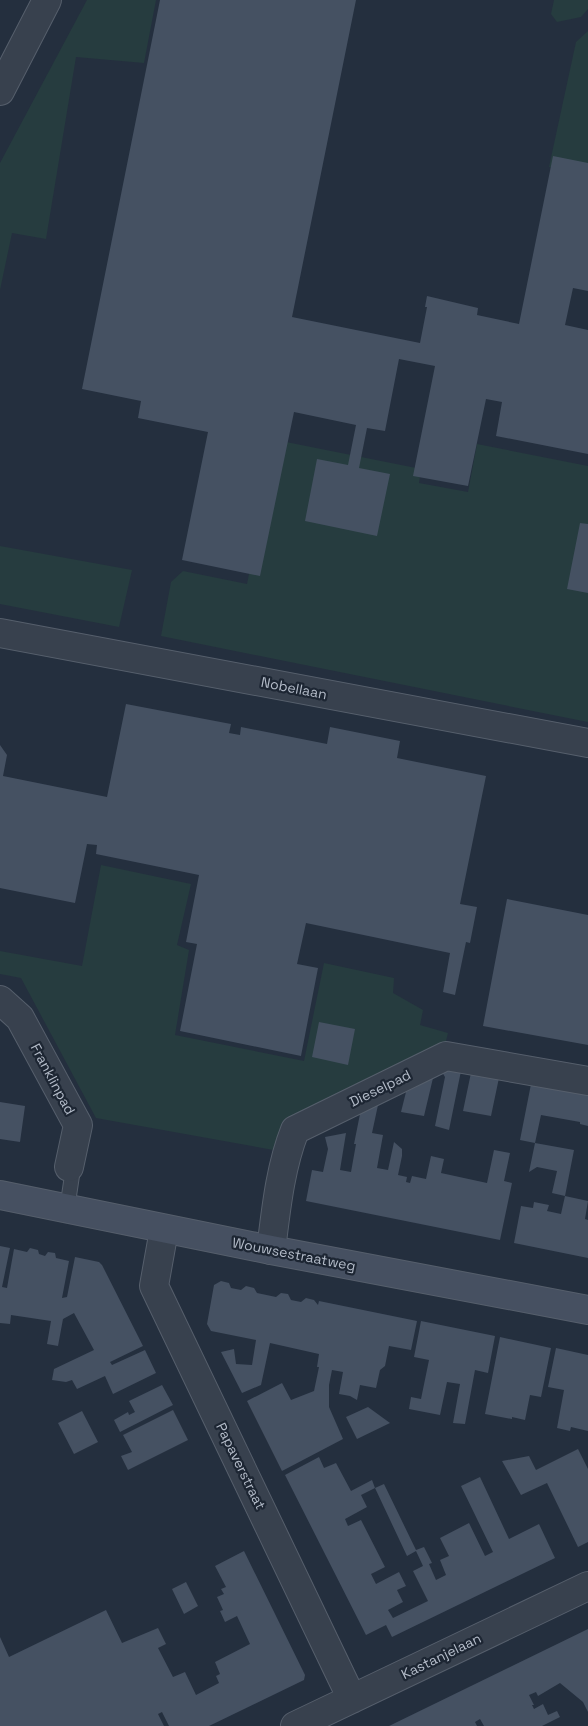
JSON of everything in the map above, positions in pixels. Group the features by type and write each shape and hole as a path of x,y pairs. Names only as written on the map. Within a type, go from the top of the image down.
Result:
{"main road":[{"name":"Wouwsestraatweg","path":"0,1196 164,1230 588,1310"}],"street":[{"path":"0,92 48,0"},
{"name":"Nobellaan","path":"0,633 588,743"},
{"name":"Franklinpad","path":"0,1000 20,1018 78,1125 71,1168"},
{"name":"Dieselpad","path":"271,1250 280,1187 288,1148 295,1130 446,1056 588,1081"},
{"name":"Papaverstraat","path":"164,1230 154,1286 352,1699"},
{"name":"Kastanjelaan","path":"295,1726 588,1586"}],"lane":[{"path":"67,1209 71,1168"}],"green space":[{"path":"87,0 156,0 144,63 76,57 46,239 12,233 0,290 0,163"},
{"path":"554,0 588,0 588,9 581,17 557,22 551,14"},
{"path":"588,31 588,174 549,167 576,42"},
{"path":"276,440 421,469 419,483 468,492 477,444 588,466 588,722 161,636 171,582 183,571 247,584"},
{"path":"0,546 132,570 119,627 0,604"},
{"path":"101,865 191,884 177,945 189,950 175,1035 304,1061 324,963 394,978 393,993 423,1010 420,1025 448,1033 444,1049 279,1151 96,1118 21,978 0,974 0,951 82,966"}],"building":[{"path":"160,0 356,0 292,317 420,343 427,307 425,307 427,296 478,308 477,315 519,324 553,156 588,163 588,291 573,288 565,325 588,330 588,454 496,436 502,402 486,399 468,486 413,476 435,366 399,359 385,431 367,428 359,468 390,474 377,536 305,521 317,459 348,465 356,425 294,412 260,576 182,560 208,432 138,418 141,401 82,389"},
{"path":"580,523 588,524 588,593 567,589"},
{"path":"126,704 231,724 229,733 240,735 241,727 327,744 330,727 400,741 397,758 486,776 460,904 477,907 470,943 466,942 455,995 443,992 450,953 306,923 297,964 318,968 301,1056 180,1031 197,944 186,942 199,875 96,854 97,845 87,844 75,903 0,888 0,745 7,755 3,776 107,797"},
{"path":"507,899 588,915 588,1045 483,1026"},
{"path":"319,1022 355,1029 348,1065 312,1057"},
{"path":"458,1065 462,1066 449,1130 435,1126 445,1077 442,1072"},
{"path":"472,1068 500,1073 491,1116 463,1111"},
{"path":"433,1078 424,1116 401,1112 406,1092"},
{"path":"532,1079 586,1092 585,1095 588,1095 588,1126 580,1124 580,1122 541,1115 535,1143 520,1140"},
{"path":"0,1102 25,1106 20,1142 0,1139"},
{"path":"378,1105 372,1133 383,1135 377,1168 388,1170 394,1142 402,1149 398,1175 407,1177 406,1182 410,1183 412,1176 426,1179 431,1156 444,1159 441,1173 487,1183 494,1150 510,1153 504,1181 512,1183 500,1240 306,1201 312,1170 323,1172 328,1149 325,1137 346,1133 340,1170 351,1172 360,1114"},
{"path":"535,1143 574,1150 565,1196 552,1193 557,1171 537,1167 529,1172"},
{"path":"565,1196 588,1201 585,1219 588,1220 588,1258 514,1243 521,1206 533,1208 534,1202 549,1205 547,1211 561,1214"},
{"path":"0,1246 10,1248 2,1287 7,1288 14,1249 27,1252 30,1248 38,1250 39,1254 45,1256 48,1252 55,1253 56,1258 69,1261 62,1298 67,1297 75,1257 99,1262 143,1346 110,1362 112,1365 145,1350 156,1373 113,1394 105,1376 77,1389 72,1380 66,1382 52,1380 54,1369 94,1350 74,1313 63,1319 58,1346 47,1344 51,1321 11,1315 10,1324 0,1323"},
{"path":"221,1281 229,1283 231,1288 241,1290 246,1286 254,1288 257,1293 276,1297 281,1293 288,1294 291,1300 301,1302 306,1298 314,1300 318,1305 319,1301 417,1321 411,1350 389,1346 385,1366 380,1370 376,1388 360,1385 357,1400 350,1396 339,1394 343,1372 332,1370 329,1385 329,1407 343,1439 282,1471 247,1401 282,1383 291,1400 314,1391 319,1367 317,1367 319,1354 270,1343 261,1385 242,1393 221,1352 234,1349 236,1364 252,1365 256,1340 211,1331 207,1324 214,1285"},
{"path":"421,1321 495,1336 488,1373 475,1370 465,1424 453,1423 460,1384 447,1382 440,1415 409,1409 411,1397 421,1399 429,1360 414,1357"},
{"path":"500,1337 551,1348 541,1397 530,1395 525,1420 485,1414"},
{"path":"556,1348 588,1355 588,1431 571,1427 570,1431 557,1428 564,1390 548,1387"},
{"path":"162,1385 173,1405 120,1432 114,1420 128,1412 129,1415 135,1412 129,1401"},
{"path":"368,1407 390,1423 357,1439 346,1417"},
{"path":"173,1410 188,1440 128,1470 121,1456 132,1452 123,1435"},
{"path":"82,1411 98,1442 74,1454 58,1423"},
{"path":"578,1449 588,1469 588,1542 578,1547 547,1483 521,1495 502,1461 529,1456 536,1470"},
{"path":"319,1457 324,1468 336,1463 351,1491 372,1480 375,1488 384,1484 416,1550 424,1547 432,1563 429,1564 436,1580 446,1575 440,1560 449,1556 440,1538 469,1523 485,1556 493,1552 461,1486 480,1477 509,1539 539,1524 555,1558 392,1637 386,1625 366,1635 285,1475","holes":["375,1488 407,1556 416,1551 423,1566 413,1571 428,1601 393,1618 388,1610 403,1602 397,1590 406,1586 399,1572 376,1584 371,1574 385,1567 361,1520 348,1526 345,1519 367,1507 361,1495"]},
{"path":"244,1551 305,1675 304,1680 209,1726 169,1726 162,1712 158,1714 164,1726 0,1726 0,1637 9,1657 106,1610 122,1643 158,1628 166,1644 158,1648 173,1677 185,1672 196,1695 219,1683 216,1676 220,1674 215,1662 250,1644 237,1616 225,1622 220,1611 223,1610 217,1597 224,1594 221,1589 226,1587 215,1566"},
{"path":"186,1582 198,1606 184,1614 172,1589"},
{"path":"588,1629 588,1712 583,1702 560,1683 538,1696 536,1692 529,1695 534,1709 543,1704 548,1715 557,1711 560,1717 542,1726 484,1726 480,1719 475,1722 477,1726 389,1726"}]}
